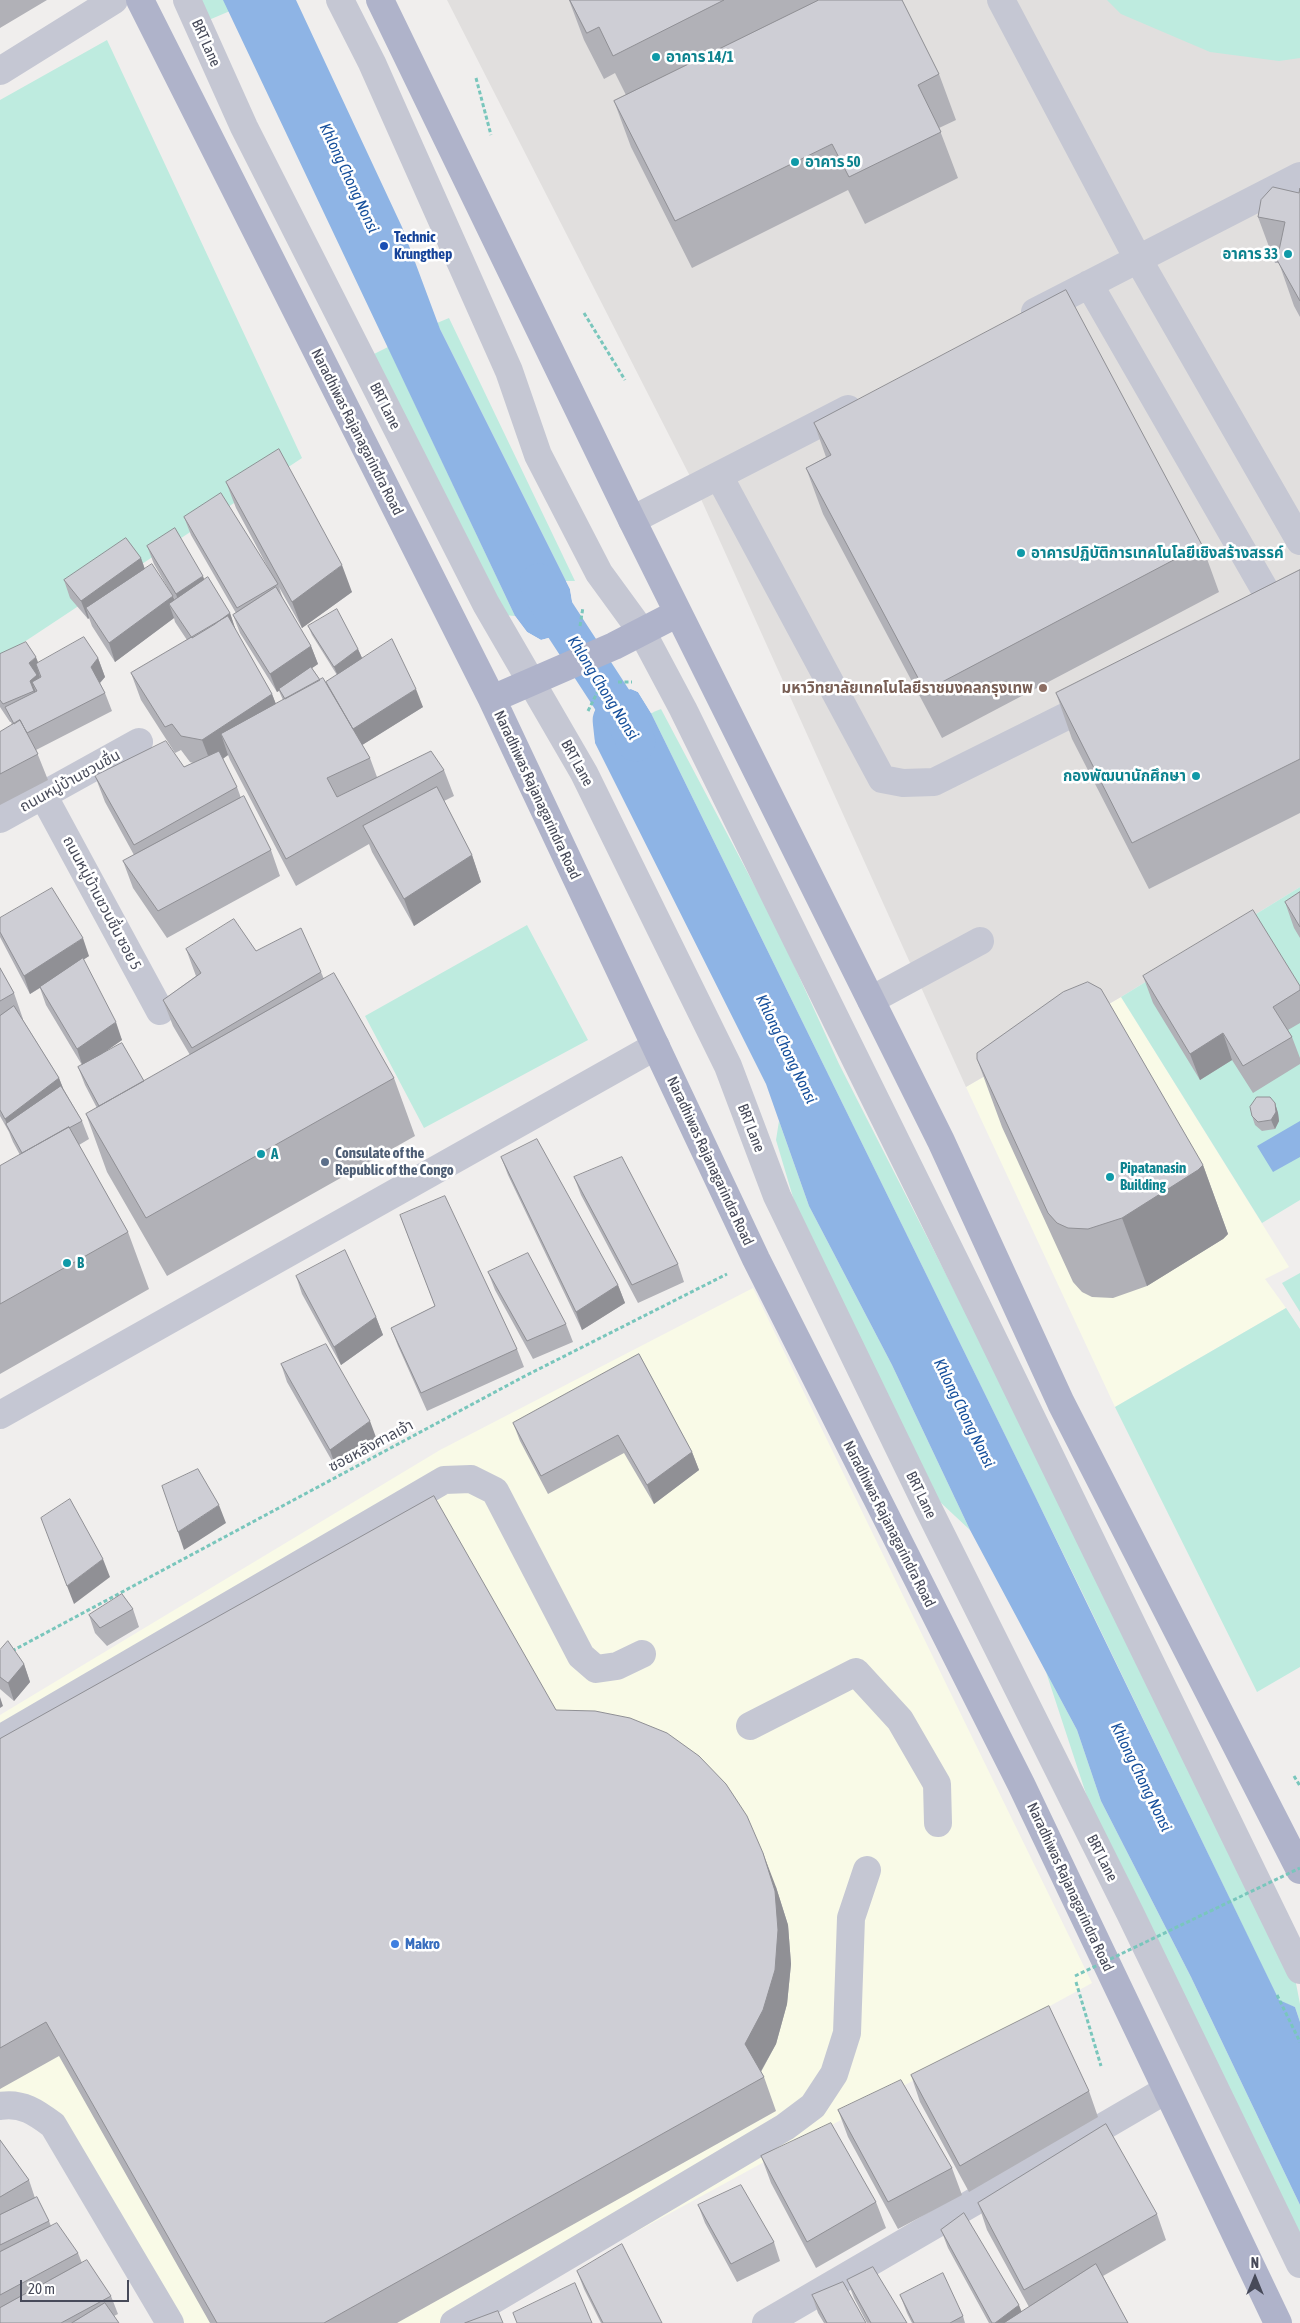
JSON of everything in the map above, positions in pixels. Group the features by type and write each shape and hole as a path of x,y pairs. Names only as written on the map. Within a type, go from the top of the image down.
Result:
{"main road":[{"name":"Naradhiwas Rajanagarindra Road","path":"140,0 492,699 756,1259 1021,1784 1278,2323"},
{"path":"380,0 632,520 941,1141 1061,1403 1300,1869"},
{"path":"492,699 614,646 678,613"}],"street":[{"path":"0,71 114,0"},
{"name":"BRT Lane","path":"187,0 244,127 477,586 584,773 728,1066 781,1205 924,1501 1130,1912 1300,2264"},
{"path":"340,0 372,62 509,371 538,455 599,573 642,632 683,708 788,926 980,1312 1300,1970"},
{"path":"1001,0 1138,259 1300,541"},
{"path":"1009,325 1300,176"},
{"path":"1089,284 1265,590 1267,607 1259,620 1232,633"},
{"path":"632,520 868,398"},
{"path":"718,476 882,778 903,783 934,782 1117,691"},
{"name":"ถนนหมู่บ้านชวนชื่น","path":"0,819 140,742"},
{"name":"ถนนหมู่บ้านชวนชื่น ซอย 5","path":"43,795 160,1011"},
{"path":"871,1000 980,941"},
{"path":"0,1415 656,1046"},
{"path":"0,1739 444,1480 472,1479 495,1491 581,1656 596,1669 617,1666 642,1654"},
{"path":"750,1726 856,1672 900,1720 937,1784 938,1823"},
{"path":"454,2323 785,2127 813,2106 834,2074 847,2033 851,1918 867,1870"},
{"path":"766,2323 1166,2090"},
{"path":"0,2106 32,2108 53,2126 170,2323"}],"path":[{"path":"476,78 491,135"},
{"path":"584,313 625,380"},
{"path":"575,634 580,628 583,604"},
{"path":"587,712 597,693 610,684 625,681 637,683"},
{"name":"ซอยหลังศาลเจ้า","path":"9,1653 523,1378 756,1259"},
{"path":"1294,1776 1300,1786"},
{"path":"1101,2066 1075,1976 1300,1869"}],"shaded area":[{"name":"มหาวิทยาลัยเทคโนโลยีราชมงคลกรุงเทพ","path":"447,0 1300,0 1300,887 1121,997 966,1087 696,488"},
{"path":"1121,997 1289,1267 1265,1279 1286,1308 1115,1407 966,1087"},
{"path":"753,1288 1092,1983 469,2323 175,2323 46,2112 0,2107 0,1715 440,1450"}],"green space":[{"path":"193,0 224,0 230,11 204,22"},
{"path":"1107,0 1300,0 1300,58 1279,61 1210,52 1121,14"},
{"path":"107,40 302,458 0,658 0,100"},
{"path":"449,318 575,581 566,581 437,323"},
{"path":"388,347 515,616 503,615 368,357"},
{"path":"661,709 777,928 839,1064 977,1335 1294,1973 1300,2004 1300,2022 1295,2007 1279,2001 1082,1592 651,713"},
{"path":"1300,887 1300,1200 1262,1223 1121,997"},
{"path":"527,925 588,1040 424,1128 365,1016"},
{"path":"779,1121 809,1206 892,1365 970,1530 940,1502 795,1204 776,1140"},
{"path":"1300,1273 1300,1312 1282,1283"},
{"path":"1286,1308 1300,1329 1300,1667 1257,1692 1115,1407"},
{"path":"1046,1672 1077,1730 1101,1801 1191,1977 1300,2205 1300,2250 1092,1812"}],"water":[{"path":"223,0 296,0 402,227 440,329 570,589 574,613 570,627 556,636 541,640 527,632 515,616"},
{"path":"631,689 638,692 651,713 1035,1496 1279,2000 1295,2007 1300,2022 1300,2205 1191,1977 1101,1801 1077,1730 970,1530 892,1365 809,1206 766,1084 595,743 592,721 598,706 611,695"},
{"path":"1300,1121 1300,1157 1273,1172 1257,1146"}],"pier":[{"path":"566,581 569,581 572,588 577,612 572,628 557,638 540,643 525,634 512,616 515,616 527,632 541,640 556,636 570,627 574,613 570,589"},
{"path":"631,686 640,691 654,712 651,713 638,692 631,689 614,692 598,703 592,716 595,743 592,744 590,716 596,702 613,689"}],"building":[{"path":"570,0 724,0 613,56 599,27 587,33"},
{"name":"อาคาร 50","path":"819,0 902,0 939,74 918,85 941,132 849,177 832,144 675,221 614,101"},
{"path":"1273,187 1299,193 1300,188 1300,301 1277,260 1285,222 1258,217 1261,200"},
{"name":"อาคารปฏิบัติการเทคโนโลยีเชิงสร้างสรรค์","path":"1066,290 1202,545 925,691 806,468 831,455 814,423"},
{"path":"279,449 342,565 292,602 226,482"},
{"path":"221,493 278,584 237,608 184,517"},
{"path":"175,528 203,576 176,594 147,546"},
{"path":"126,538 141,558 81,601 64,580"},
{"path":"152,564 173,596 109,643 86,608"},
{"name":"กองพัฒนานักศึกษา","path":"1300,570 1300,759 1132,843 1056,693"},
{"path":"208,577 230,613 192,638 169,604"},
{"path":"276,587 311,646 270,674 233,615"},
{"path":"337,609 358,649 334,667 308,626"},
{"path":"228,616 272,694 202,740 181,736 172,724 165,727 131,673"},
{"path":"84,637 98,658 91,667 105,693 27,733 20,720 14,724 5,707 37,691 32,682 41,677 36,664"},
{"path":"392,639 416,689 353,729 326,682"},
{"path":"26,642 36,657 29,663 37,675 30,681 34,691 3,704 0,700 0,654"},
{"path":"311,667 320,680 285,699 279,689"},
{"path":"323,678 370,758 327,778 337,797 431,751 444,770 286,859 221,734"},
{"path":"20,720 38,754 0,774 0,732"},
{"path":"166,741 184,767 219,751 237,787 134,845 95,776"},
{"path":"437,787 472,855 404,899 363,826"},
{"path":"244,796 271,850 158,911 123,861"},
{"path":"52,888 83,938 24,976 0,932 0,918"},
{"path":"1300,892 1300,927 1285,902"},
{"path":"1253,910 1300,986 1300,990 1273,1007 1292,1037 1243,1066 1223,1033 1190,1054 1143,976"},
{"path":"234,919 256,951 301,928 321,972 192,1048 163,1000 201,973 186,949"},
{"path":"83,958 116,1022 77,1049 40,987"},
{"path":"0,968 14,993 0,1001"},
{"path":"334,973 394,1078 146,1218 86,1114"},
{"name":"Pipatanasin Building","path":"1088,982 1101,989 1203,1165 1122,1218 1088,1229 1068,1228 1057,1223 1048,1213 977,1059 977,1053 1063,992"},
{"path":"14,1006 59,1078 5,1119 0,1110 0,1016"},
{"path":"122,1043 144,1081 99,1106 78,1067"},
{"path":"61,1086 82,1121 22,1153 6,1124"},
{"path":"1257,1097 1270,1097 1275,1103 1276,1112 1271,1120 1258,1122 1252,1116 1250,1107"},
{"path":"69,1127 128,1232 0,1304 0,1166"},
{"path":"537,1139 618,1285 576,1312 501,1157"},
{"path":"622,1157 678,1264 632,1285 574,1177"},
{"path":"445,1196 517,1349 421,1393 391,1328 435,1306 400,1215"},
{"path":"345,1250 376,1317 334,1347 296,1276"},
{"path":"528,1253 566,1324 527,1341 488,1272"},
{"path":"326,1344 370,1421 330,1450 281,1364"},
{"path":"639,1354 692,1452 647,1485 618,1435 541,1476 513,1423"},
{"path":"198,1469 219,1505 178,1532 162,1486"},
{"name":"Makro","path":"434,1496 556,1710 595,1711 630,1718 667,1733 699,1756 726,1784 747,1816 763,1853 775,1891 778,1930 775,1970 763,2010 745,2044 764,2077 324,2323 217,2323 46,2022 0,2048 0,1739"},
{"path":"70,1499 103,1559 67,1586 41,1518"},
{"path":"122,1594 133,1609 100,1628 89,1615"},
{"path":"8,1641 24,1664 8,1683 0,1677 0,1650"},
{"path":"1049,2006 1089,2091 960,2166 911,2075"},
{"path":"901,2080 952,2168 888,2202 838,2110"},
{"path":"831,2123 876,2202 807,2242 761,2156"},
{"path":"1106,2124 1157,2214 1024,2290 978,2203"},
{"path":"0,2140 29,2180 0,2197"},
{"path":"741,2185 774,2242 731,2264 698,2205"},
{"path":"37,2197 49,2221 0,2245 0,2215"},
{"path":"964,2213 1019,2305 995,2323 992,2323 941,2230"},
{"path":"57,2223 78,2253 0,2295 0,2252"},
{"path":"622,2244 662,2323 603,2323 577,2271"},
{"path":"87,2260 111,2296 61,2323 0,2323 0,2308"},
{"path":"1096,2264 1128,2323 1004,2323"},
{"path":"873,2267 907,2323 871,2323 847,2280"},
{"path":"943,2273 963,2316 950,2323 914,2323 900,2295"},
{"path":"843,2282 866,2323 827,2323 812,2295"},
{"path":"575,2283 592,2323 517,2323 513,2313"},
{"path":"105,2303 119,2323 72,2323"},
{"path":"498,2311 503,2323 465,2323"}],"waterway":[{"name":"Khlong Chong Nonsi","path":"539,583 546,598 628,724 636,742"}],"place":[{"name":"อาคาร 14/1","path":"656,57"},
{"name":"อาคาร 50","path":"795,162"},
{"name":"Technic Krungthep","path":"384,246"},
{"name":"อาคาร 33","path":"1288,254"},
{"name":"อาคารปฏิบัติการเทคโนโลยีเชิงสร้างสรรค์","path":"1021,553"},
{"name":"มหาวิทยาลัยเทคโนโลยีราชมงคลกรุงเทพ","path":"1043,688"},
{"name":"กองพัฒนานักศึกษา","path":"1196,776"},
{"name":"A","path":"261,1154"},
{"name":"Consulate of the Republic of the Congo","path":"325,1162"},
{"name":"Pipatanasin Building","path":"1110,1177"},
{"name":"B","path":"67,1263"},
{"name":"Makro","path":"395,1944"}]}
